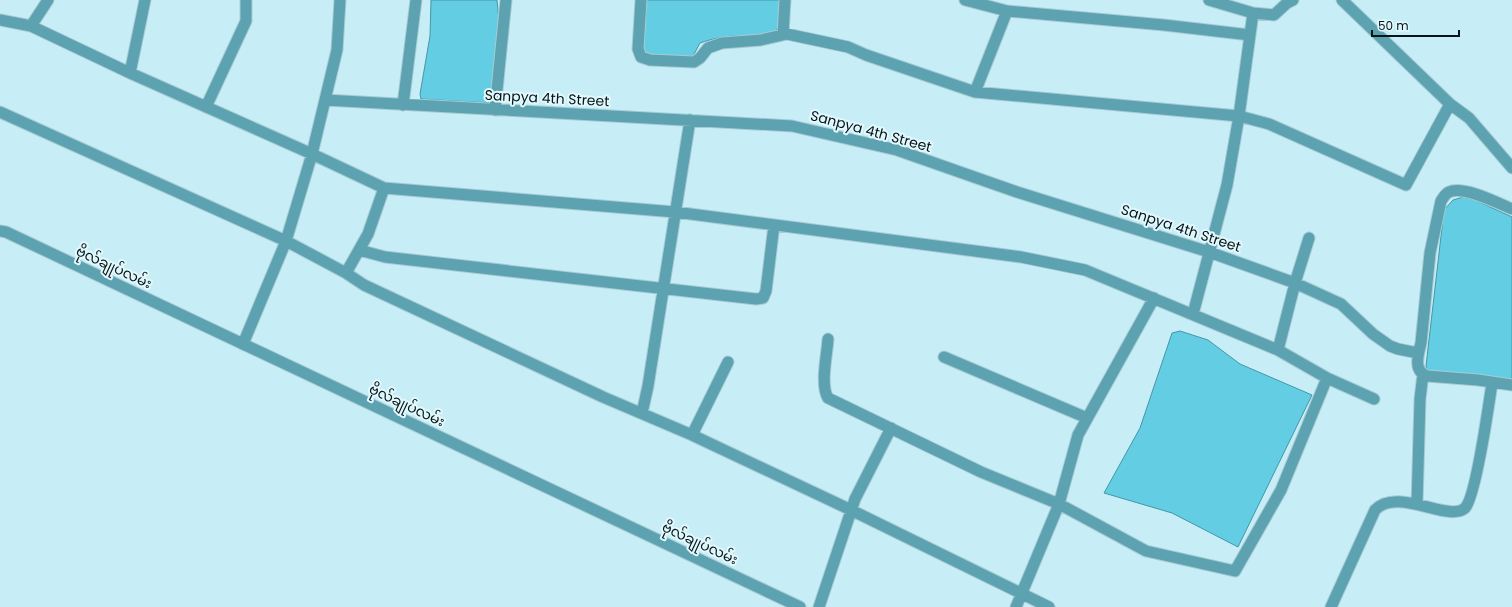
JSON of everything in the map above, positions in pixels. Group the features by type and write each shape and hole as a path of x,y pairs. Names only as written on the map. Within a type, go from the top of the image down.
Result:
{"street":[{"path":"31,26 48,0"},
{"path":"130,73 144,0"},
{"path":"206,107 246,20 246,0"},
{"path":"243,344 286,241 312,154 337,50 340,0"},
{"path":"403,104 416,0"},
{"path":"495,110 506,0"},
{"path":"641,0 638,49 641,57 650,60 694,62 700,58 708,48 722,43 760,40 783,34 794,35 848,47 893,65 975,92 1239,116 1269,124 1406,186 1450,104"},
{"path":"783,34 785,0"},
{"path":"965,0 1007,11 1116,22 1164,25 1250,35"},
{"path":"1209,0 1253,13 1274,15 1287,3 1293,0"},
{"path":"1342,0 1450,104 1469,118 1512,168"},
{"path":"975,92 1007,11"},
{"path":"1193,314 1228,184 1253,13"},
{"path":"0,20 31,26 130,73 312,154 384,188 677,212 1021,257 1085,270 1278,350 1327,378 1374,399"},
{"name":"Sanpya 4th Street","path":"325,100 792,126 897,150 1017,192 1209,252 1295,283 1341,304 1376,336 1390,346 1398,350 1418,354"},
{"path":"0,112 286,241 346,273 364,285 603,397 692,435 851,510 1049,607"},
{"path":"642,413 665,289 690,120"},
{"path":"346,273 368,234 384,188"},
{"path":"1417,504 1420,399 1423,374 1420,370 1417,358 1423,326 1430,253 1441,201 1449,192 1462,190 1512,209"},
{"path":"359,250 385,257 756,299 763,298 766,291 774,225"},
{"name":"ဗိုလ်ချုပ်လမ်း","path":"0,231 800,607"},
{"path":"1278,350 1295,283 1309,238"},
{"path":"1016,607 1059,504 1078,435 1154,298"},
{"path":"828,339 824,392 828,398 982,472 1059,504 1146,551 1235,571 1281,490 1327,378"},
{"path":"944,357 994,377 1087,418"},
{"path":"692,435 728,362"},
{"path":"1423,374 1434,377 1478,380 1512,385"},
{"path":"1331,607 1375,510 1380,505 1390,502 1417,504 1450,512 1461,511 1466,507 1470,501 1476,476 1492,382"},
{"path":"819,607 855,499 890,428"}],"water":[{"path":"431,0 497,0 500,30 491,103 421,99 420,94 430,36"},
{"path":"646,0 782,0 778,27 770,36 761,38 741,36 718,38 700,43 693,56 659,57 644,53 643,40"},
{"path":"1463,197 1475,200 1512,217 1512,380 1427,370 1426,366 1444,210 1453,200"},
{"path":"1180,331 1208,340 1240,364 1312,395 1238,547 1172,513 1104,493 1140,428 1172,333"}]}
